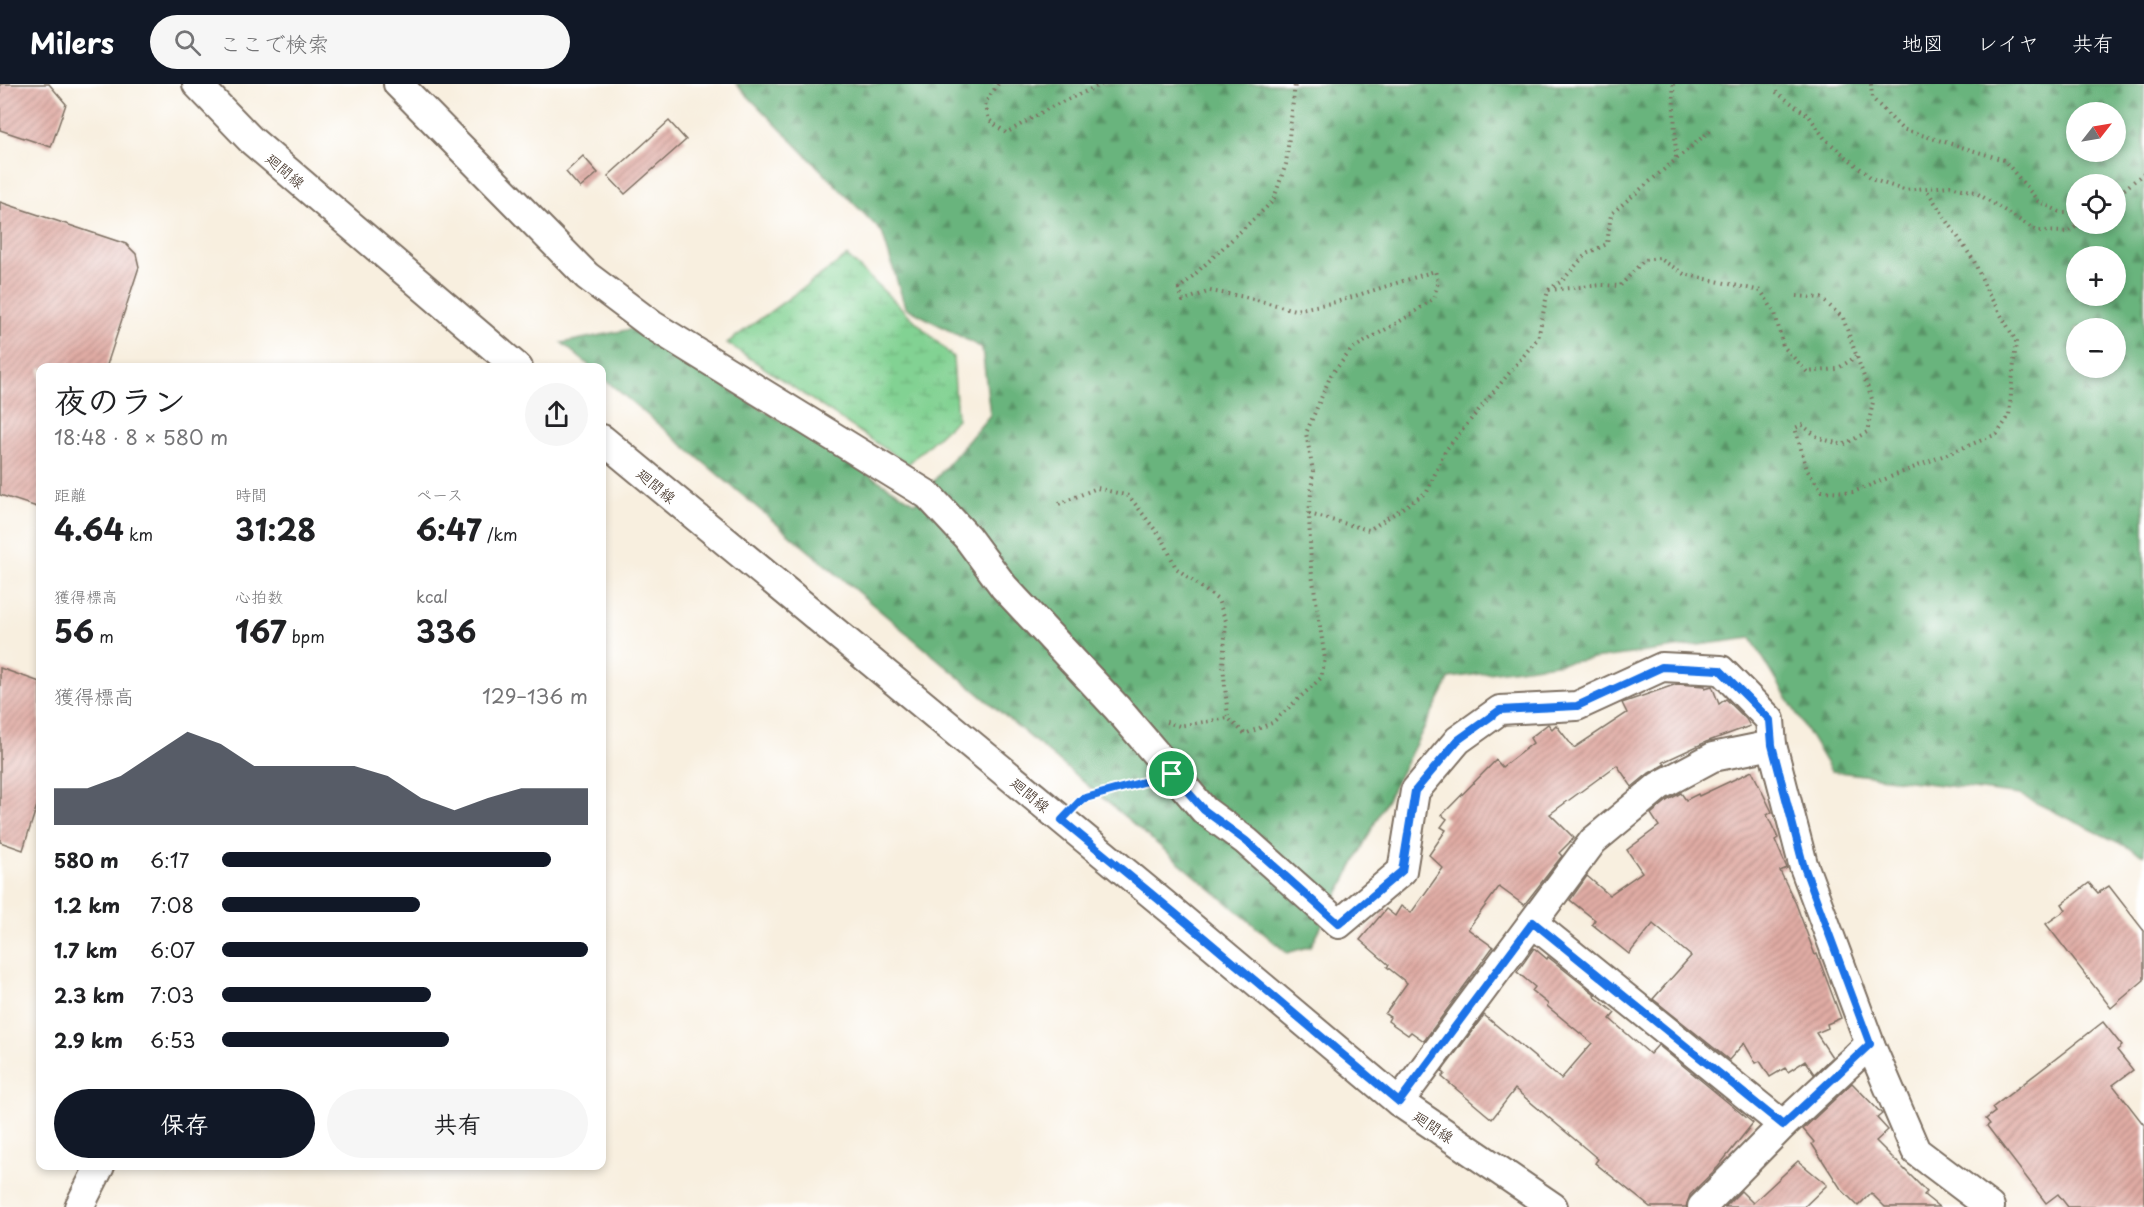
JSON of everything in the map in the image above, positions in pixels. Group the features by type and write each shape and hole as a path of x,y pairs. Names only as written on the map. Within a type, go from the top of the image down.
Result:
{"street":[{"name":"廻間線","path":"197,84 251,140 512,363"},
{"path":"398,84 587,276 652,325 928,495 967,537 1004,587 1117,708 1204,810 1246,841 1339,924 1402,871 1415,791 1458,740 1500,710 1577,706 1662,667 1720,670 1770,720 1772,745 1803,864 1870,1044 1916,1151 1990,1207"},
{"name":"廻間線","path":"606,452 1062,820 1399,1102 1553,1207"},
{"path":"1399,1102 1593,841 1659,786 1713,757 1772,745"},
{"path":"1533,922 1783,1125"},
{"path":"1702,1207 1783,1125 1870,1044"},
{"path":"79,1207 98,1170"}],"path":[{"path":"998,84 985,103 989,120 1005,133 1050,108 1102,84"},
{"path":"1059,504 1097,488 1129,496 1163,540 1176,568 1218,600 1226,621 1223,665 1228,718 1245,734 1272,723 1321,678 1325,659 1311,568 1309,514 1313,471 1306,433 1331,375 1352,349 1409,316 1434,298 1438,281 1435,271 1336,302 1295,310 1210,291 1183,301 1179,289 1273,201 1286,164 1295,84"},
{"path":"1673,84 1676,159"},
{"path":"1871,84 1872,98 1902,129 2004,160 2038,201 2066,213"},
{"path":"1776,92 1809,116 1825,139 1874,180 1904,190 1950,186 1975,192 2037,231 2066,232"},
{"path":"1309,514 1369,530 1427,492 1445,451 1538,338 1548,290 1562,281 1586,254 1606,244 1611,214 1711,130"},
{"path":"2126,188 2144,173"},
{"path":"1797,296 1821,298 1843,318 1873,402 1868,432 1843,445 1819,438 1802,424 1795,428 1808,470 1822,491 1853,492 1997,435 2009,416 2016,341 1987,291 1974,261 1926,189"},
{"path":"1548,290 1602,285 1620,286 1644,260 1659,258 1684,274 1761,291 1775,313 1783,346 1807,372 1838,369 1857,356"},
{"path":"1158,720 1179,726 1228,718"},
{"path":"1062,820 1082,799 1172,774"}],"green space":[{"path":"736,84 2144,84 2144,855 2020,795 1831,771 1751,638 1450,678 1311,946 1287,953 606,380 606,363 586,363 562,343 631,329 915,503 990,415 982,348 905,307 882,232"},
{"path":"847,256 953,357 957,419 908,464 727,343"}],"building":[{"path":"0,84 49,84 66,104 51,147 0,130"},
{"path":"669,121 686,140 625,194 608,176"},
{"path":"583,156 598,173 580,188 566,172"},
{"path":"0,202 126,244 136,254 139,267 108,363 36,363 36,507 0,495"},
{"path":"0,668 36,681 36,809 23,850 0,842"},
{"path":"1677,684 1705,686 1705,688 1712,686 1719,704 1726,699 1750,726 1706,742 1663,762 1665,764 1632,787 1617,765 1550,814 1574,838 1559,853 1562,856 1524,905 1499,887 1468,929 1493,947 1424,1041 1411,1032 1408,1035 1388,1021 1390,1017 1385,1014 1407,983 1360,940 1386,909 1395,916 1401,906 1411,913 1443,868 1429,855 1446,830 1441,827 1447,819 1442,815 1496,760 1502,767 1533,743 1530,738 1548,724 1552,729 1556,725 1574,748 1627,713 1622,703"},
{"path":"1752,771 1772,812 1767,815 1778,838 1775,840 1787,868 1780,871 1796,904 1815,955 1817,954 1841,1018 1827,1024 1828,1028 1816,1033 1832,1057 1814,1074 1805,1061 1788,1072 1785,1068 1770,1077 1760,1061 1756,1063 1744,1043 1729,1060 1653,999 1691,956 1653,924 1629,954 1592,924 1595,920 1570,900 1587,876 1609,895 1642,872 1627,850 1659,826 1651,814 1668,800 1681,793 1686,800 1698,794 1699,796"},
{"path":"2089,883 2098,893 2109,886 2144,931 2144,980 2111,1008 2046,924 2066,910 2062,904"},
{"path":"1534,948 1596,995 1594,996 1615,1013 1610,1019 1650,1054 1658,1045 1753,1123 1718,1167 1690,1195 1686,1207 1650,1207 1595,1163 1598,1159 1515,1089 1492,1119 1442,1077 1445,1074 1442,1071 1484,1015 1561,1079 1592,1043 1547,1006 1548,1004 1532,991 1535,987 1517,972"},
{"path":"2103,1022 2122,1046 2117,1050 2133,1070 2113,1085 2144,1125 2144,1207 2068,1207 2058,1194 2046,1203 1987,1126 1990,1124 1986,1119 1995,1112 1992,1108"},
{"path":"1852,1083 1882,1114 1877,1118 1888,1130 1876,1141 1927,1192 1924,1195 1939,1207 1885,1207 1871,1193 1858,1206 1841,1189 1812,1144 1814,1142 1803,1129"},
{"path":"1798,1161 1827,1185 1804,1207 1725,1207 1741,1191 1753,1203"}],"route":[{"path":"1662,667 1720,670 1770,720 1772,745 1803,864 1870,1044 1783,1125 1533,922 1399,1102 1062,820 1082,799 1172,774 1204,810 1246,841 1339,924 1402,871 1415,791 1458,740 1500,710 1577,706 1662,667"}]}
